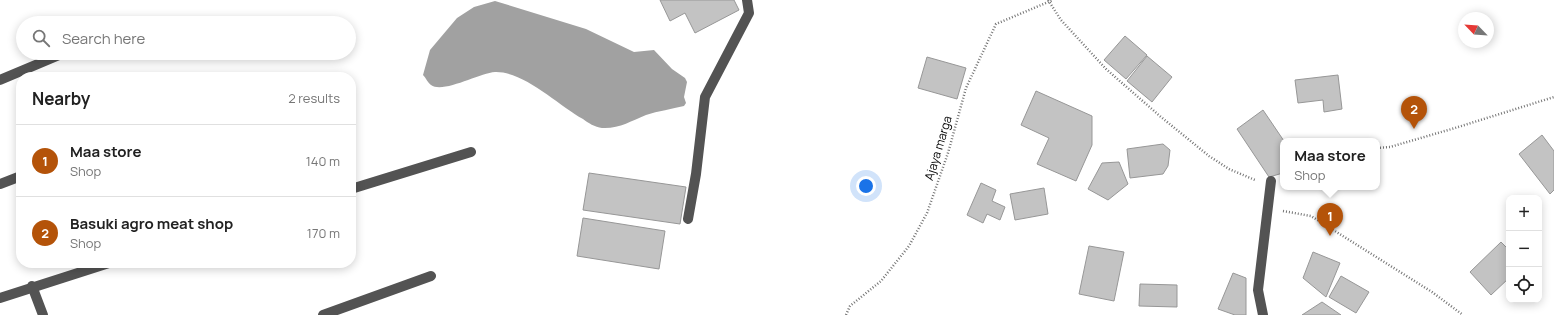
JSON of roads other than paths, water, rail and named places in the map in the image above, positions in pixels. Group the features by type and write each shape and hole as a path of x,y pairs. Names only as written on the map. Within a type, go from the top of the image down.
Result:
{"street":[{"path":"688,219 696,174 705,97 749,13 747,0"},
{"path":"19,72 47,60"},
{"path":"0,80 16,73"},
{"path":"356,187 471,152"},
{"path":"0,184 16,178"},
{"path":"1263,315 1258,290 1271,181"},
{"path":"0,298 32,286 92,268"},
{"path":"323,315 432,276"},
{"path":"32,286 43,315"}],"place":[{"name":"Basuki agro meat shop","path":"1414,129"},
{"name":"Maa store","path":"1330,236"}]}
